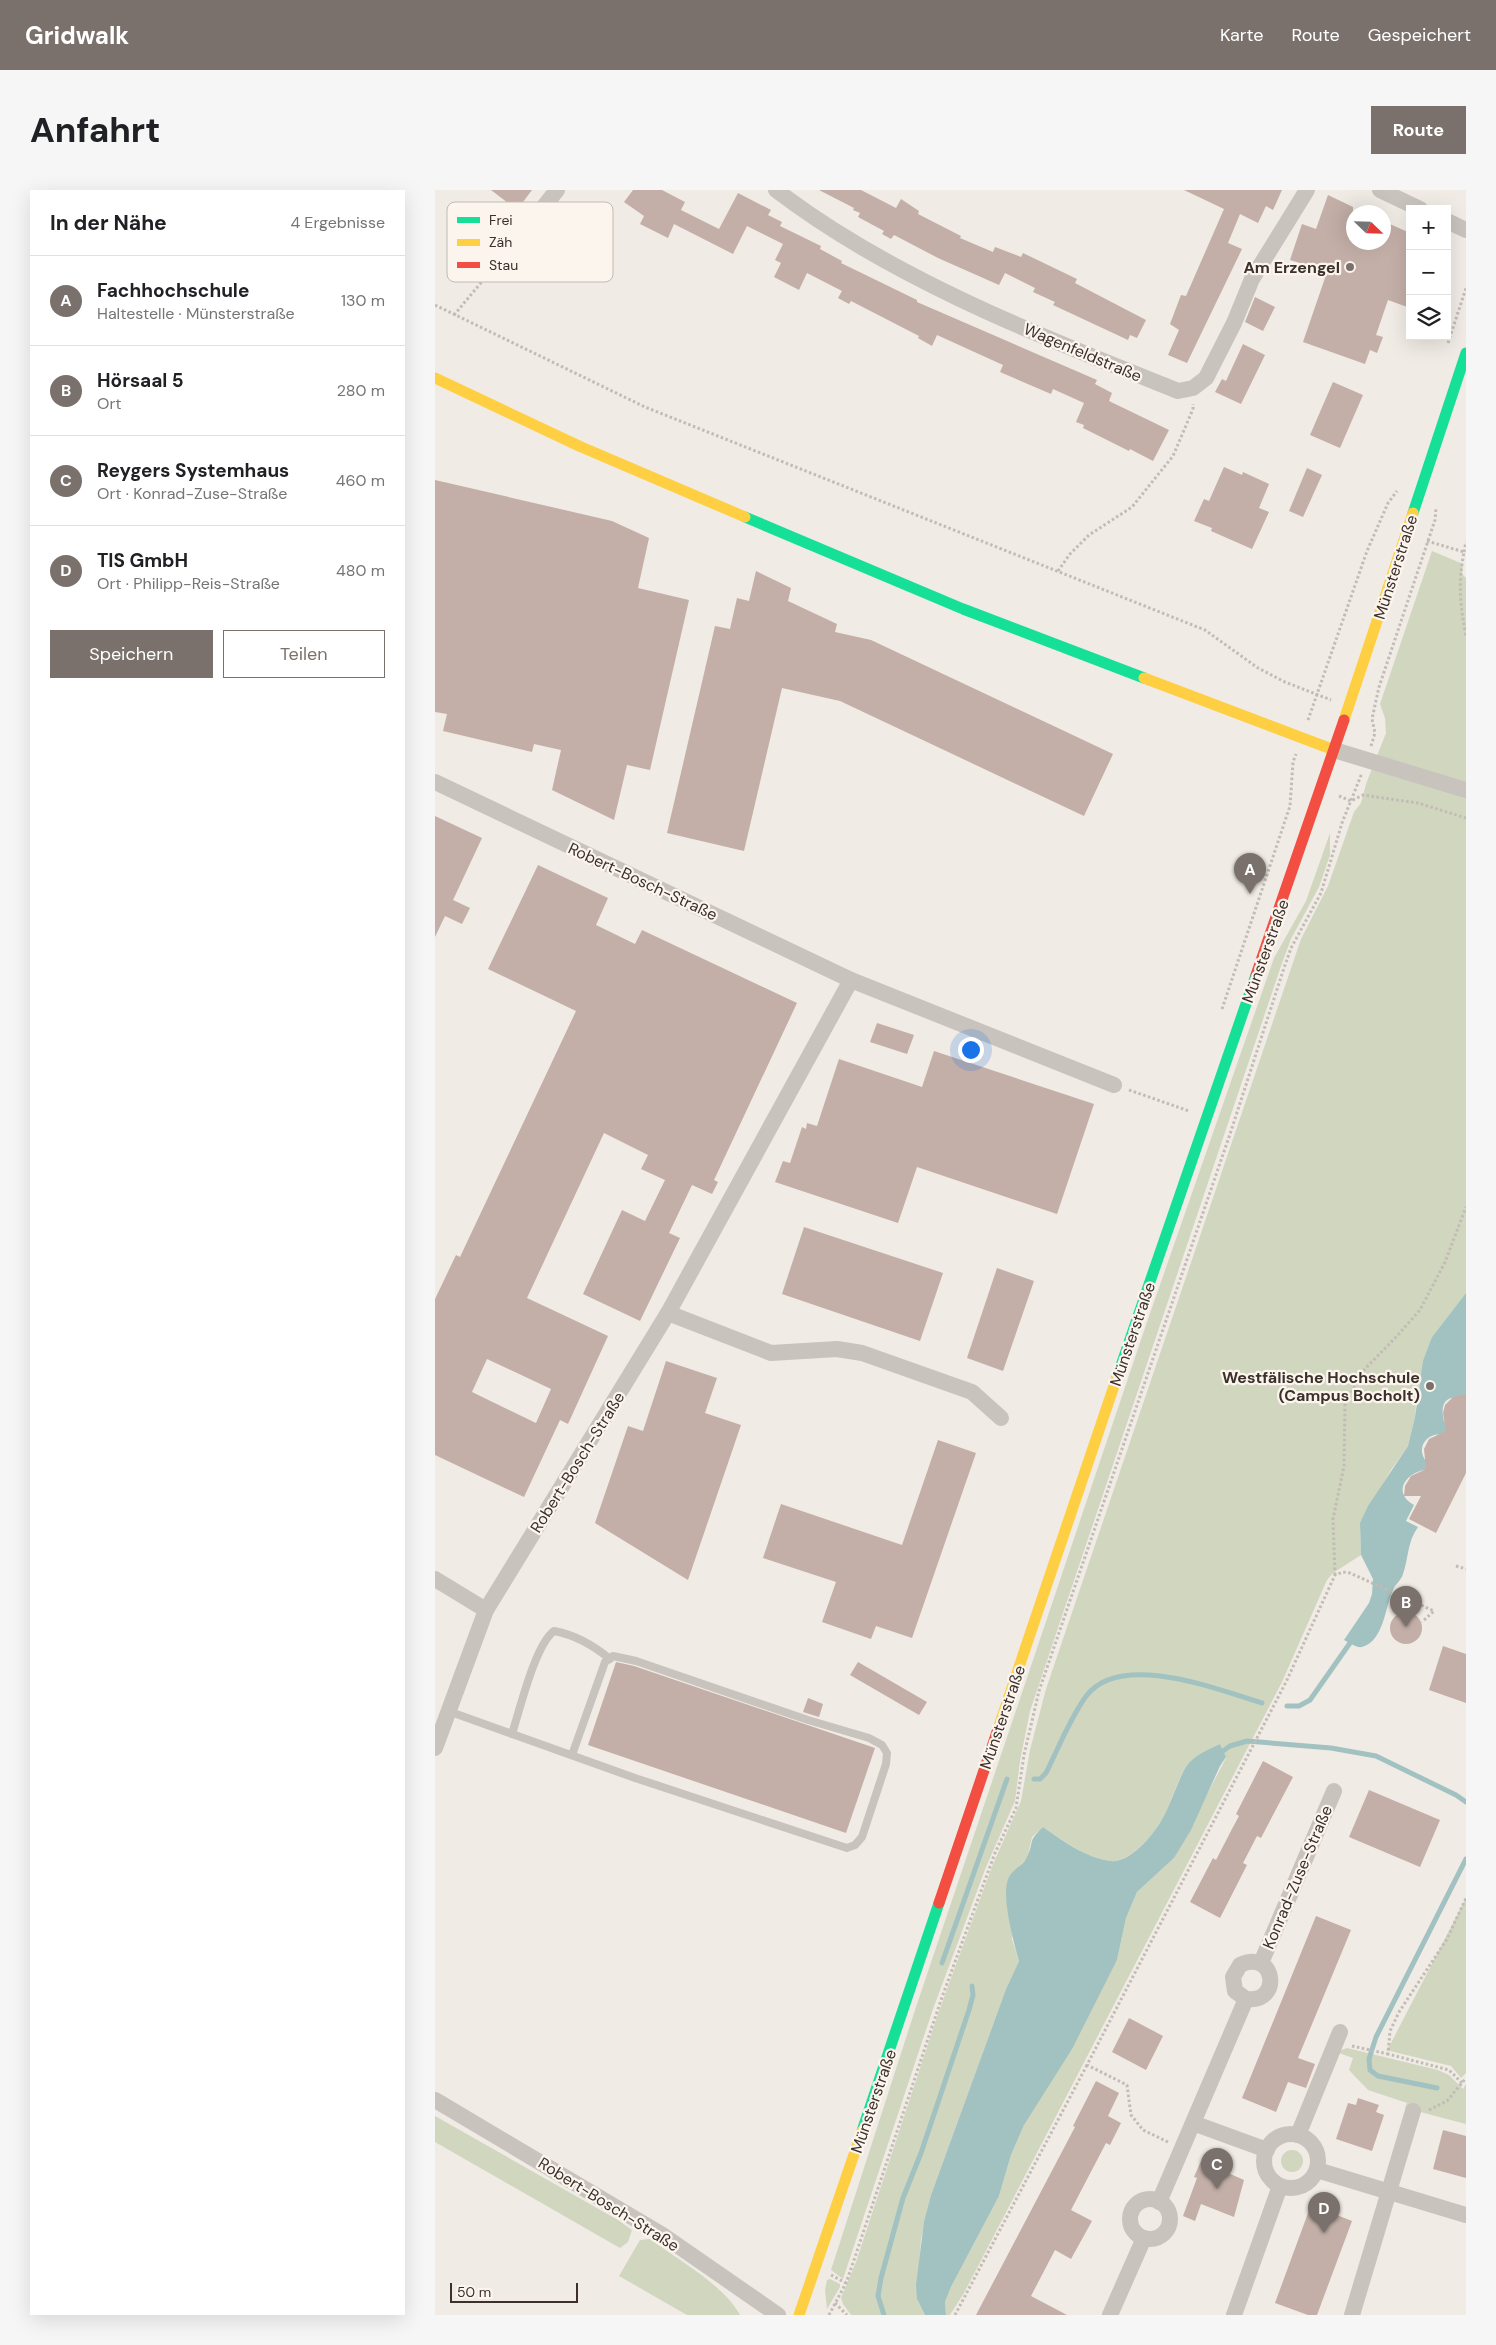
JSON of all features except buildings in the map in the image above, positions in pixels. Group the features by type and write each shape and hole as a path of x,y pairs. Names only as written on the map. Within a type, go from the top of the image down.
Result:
{"main road":[{"name":"Münsterstraße","path":"799,2315 1334,750 1466,353"},
{"path":"435,378 579,446 963,609 1082,652 1334,750"}],"street":[{"path":"548,202 557,190"},
{"name":"Wagenfeldstraße","path":"776,190 839,233 959,299 1178,391 1193,388"},
{"path":"1193,388 1206,378 1226,340 1252,279 1307,190"},
{"path":"1380,190 1412,205"},
{"path":"1451,223 1466,230"},
{"path":"1334,750 1466,790"},
{"name":"Robert-Bosch-Straße","path":"435,782 851,980 1114,1085"},
{"name":"Robert-Bosch-Straße","path":"435,1748 486,1610 668,1313 851,980"},
{"path":"668,1313 771,1353 837,1349 863,1353 972,1392 1001,1418"},
{"path":"435,1579 486,1610"},
{"name":"Konrad-Zuse-Straße","path":"1261,1963 1334,1791"},
{"name":"Konrad-Zuse-Straße","path":"1247,1962 1261,1963 1266,1967 1271,1978 1269,1989 1259,1998 1246,1999 1235,1991 1233,1977 1235,1970 1247,1962"},
{"path":"1159,2202 1246,1999"},
{"path":"1298,2135 1340,2032"},
{"name":"Robert-Bosch-Straße","path":"435,2100 664,2236 778,2315"},
{"path":"1352,2315 1413,2112"},
{"path":"1193,2123 1267,2150"},
{"path":"1298,2135 1311,2143 1315,2149 1318,2156 1317,2170 1306,2184 1289,2188 1280,2186 1273,2181 1265,2167 1267,2150 1272,2142 1280,2137 1298,2135"},
{"path":"1317,2170 1466,2215"},
{"path":"1233,2315 1280,2186"},
{"path":"1144,2200 1159,2202 1168,2212 1169,2226 1156,2238 1144,2238 1133,2230 1130,2223 1133,2209 1137,2203 1144,2200"},
{"path":"1110,2315 1144,2238"}],"lane":[{"path":"512,1734 540,1651 547,1636 555,1631 569,1634 593,1647 609,1659"},
{"path":"448,1711 572,1755 838,1847 847,1848 855,1845 862,1837 886,1764 887,1753 882,1745 869,1738 808,1720 636,1661 613,1656 605,1662 572,1755"}],"path":[{"path":"454,315 482,282"},
{"path":"1447,344 1466,288"},
{"path":"435,305 645,407 1205,630 1258,668 1285,682 1317,694"},
{"path":"1058,571 1070,554 1089,535 1132,507 1173,456 1193,409 1193,388"},
{"path":"1292,778 1293,762 1367,551 1388,503 1396,495 1398,489"},
{"path":"829,2315 853,2263 920,2060 981,1889 1016,1808 1024,1755 1039,1691 1230,1134 1284,968 1294,941 1321,893 1342,823 1366,760 1375,732 1372,719 1379,687 1427,540 1464,552"},
{"path":"1466,542 1459,578 1460,604 1466,636"},
{"path":"1351,800 1363,795 1418,803 1466,818"},
{"path":"1114,1085 1207,1117"},
{"path":"956,2314 1286,1682 1335,1574 1333,1519 1344,1466 1345,1405 1363,1370 1396,1338 1420,1310 1445,1262 1466,1207"},
{"path":"1456,1566 1466,1570"},
{"path":"1335,1574 1350,1573 1434,1611 1422,1622"},
{"path":"1386,2054 1390,2031 1399,2012 1447,1939 1466,1898"},
{"path":"1360,2047 1449,2070 1462,2083"},
{"path":"1087,2065 1127,2085 1131,2115 1143,2130 1182,2148"},
{"path":"1413,2112 1437,2107 1447,2101 1466,2078"},
{"path":"835,2303 847,2315"}],"green space":[{"path":"1432,551 1463,564 1462,574 1466,578 1466,1293 1432,1337 1417,1393 1415,1417 1408,1446 1391,1470 1360,1523 1361,1555 1333,1573 1327,1580 1282,1682 964,2293 950,2315 946,2315 945,2302 951,2287 999,2196 1011,2155 1024,2125 1117,1960 1126,1918 1137,1892 1174,1858 1226,1758 1220,1744 1189,1764 1179,1779 1167,1811 1160,1823 1142,1845 1118,1861 1102,1859 1075,1848 1043,1827 1032,1837 1027,1859 1020,1865 1012,1939 1019,1961 1006,1989 931,2195 921,2239 917,2299 925,2315 851,2315 841,2298 856,2262 939,2011 993,1864 1021,1801 1030,1750 1046,1689 1301,939 1328,886 1354,812 1361,803 1366,784 1386,733 1385,718 1380,704"},
{"path":"1330,833 1330,855 1319,887 1291,939 1281,966 1030,1711 1020,1761 1015,1801 986,1867 933,2009 843,2279 831,2270 916,2007 1146,1325 1274,958 1306,901"},
{"path":"1466,1898 1466,2073 1461,2078 1451,2066 1386,2050"},
{"path":"1347,2048 1438,2070 1449,2075 1463,2089 1466,2084 1466,2124 1405,2108 1407,2103 1368,2090 1349,2070 1353,2058 1339,2053 1339,2051"},
{"path":"435,2116 618,2220 632,2230 628,2242 620,2248 435,2142"},
{"path":"1292,2150 1300,2153 1303,2161 1300,2169 1292,2172 1284,2169 1281,2161 1284,2153"},
{"path":"650,2239 712,2283 733,2304 740,2315 687,2315 619,2276 640,2240"},
{"path":"830,2279 840,2284 840,2287 827,2309 825,2290 827,2280"}],"water":[{"path":"1466,1293 1466,1397 1454,1397 1444,1404 1444,1421 1452,1426 1447,1436 1433,1435 1424,1443 1423,1455 1432,1466 1429,1473 1423,1470 1416,1472 1406,1480 1403,1490 1404,1495 1414,1505 1406,1521 1418,1527 1410,1544 1403,1574 1390,1597 1379,1631 1369,1644 1358,1647 1344,1640 1369,1603 1372,1594 1373,1579 1361,1555 1360,1523 1368,1506 1408,1446 1415,1417 1423,1361 1432,1337"},
{"path":"1220,1744 1226,1757 1220,1766 1191,1830 1174,1858 1137,1892 1126,1918 1117,1960 1072,2049 1024,2125 1011,2155 999,2196 951,2287 945,2302 946,2315 925,2315 917,2299 916,2285 924,2222 931,2195 1006,1989 1019,1961 1007,1906 1006,1894 1009,1877 1026,1860 1033,1839 1043,1827 1075,1848 1102,1859 1118,1861 1134,1852 1149,1838 1160,1822 1189,1763 1201,1753"}],"waterway":[{"path":"1287,1706 1299,1706 1310,1700 1350,1643"},
{"path":"1034,1779 1040,1779 1046,1773 1081,1703 1087,1695 1103,1682 1123,1676 1146,1675 1171,1678 1197,1683 1262,1703"},
{"path":"1223,1751 1230,1746 1247,1741 1331,1748 1376,1756 1456,1795 1466,1802"},
{"path":"942,1963 1007,1779"},
{"path":"1437,2088 1378,2076 1370,2070 1369,2059 1376,2037 1466,1859"},
{"path":"884,2315 878,2296 881,2278 903,2198 921,2153 969,2010 973,1995 972,1986"}],"traffic: fast":[{"path":"1413,513 1466,353"},
{"path":"745,517 963,609 1144,678"},
{"path":"1117,1377 1256,975"},
{"path":"862,2131 939,1903"}],"traffic: slow":[{"path":"435,378 579,446 745,517"},
{"path":"1344,720 1413,513"},
{"path":"1144,678 1334,750"},
{"path":"997,1732 1117,1377"},
{"path":"799,2315 862,2131"}],"traffic: jam":[{"path":"1256,975 1344,720"},
{"path":"939,1903 997,1732"}],"place":[{"name":"Am Erzengel","path":"1350,267"},
{"name":"Fachhochschule","path":"1250,894"},
{"name":"Westfälische Hochschule (Campus Bocholt)","path":"1430,1386"},
{"name":"Hörsaal 5","path":"1406,1627"},
{"name":"Reygers Systemhaus","path":"1217,2189"},
{"name":"TIS GmbH","path":"1324,2233"}]}
